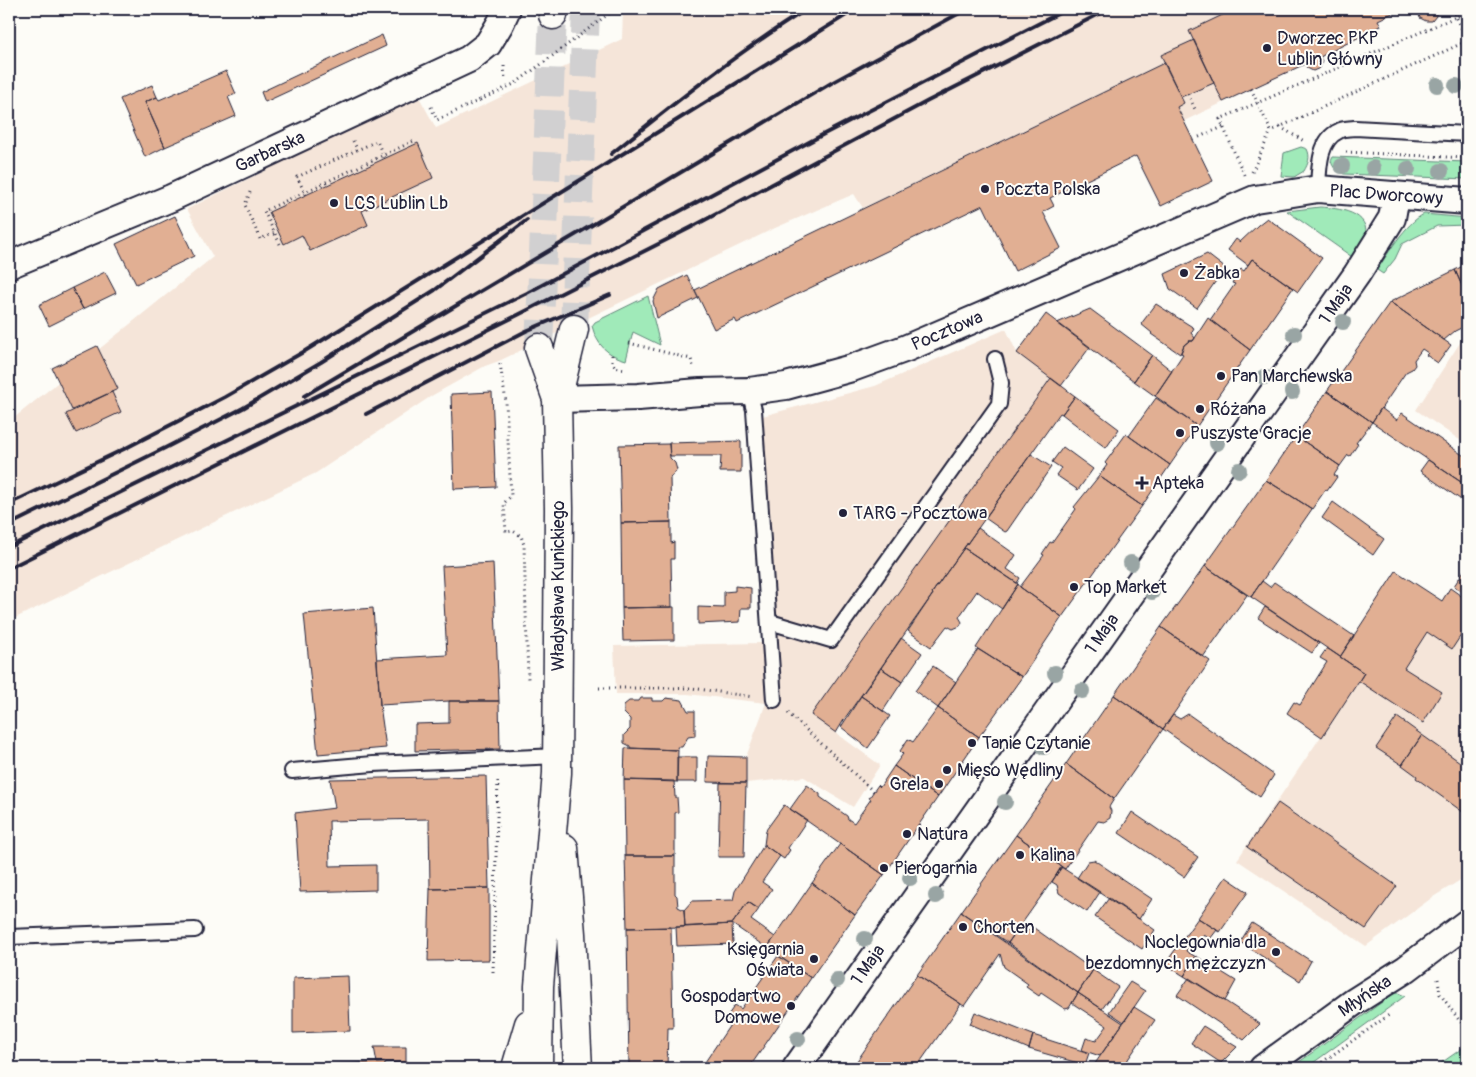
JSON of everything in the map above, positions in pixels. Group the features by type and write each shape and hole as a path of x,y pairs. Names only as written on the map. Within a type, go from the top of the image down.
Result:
{"main road":[{"name":"Władysława Kunickiego","path":"574,329 557,400 559,509 558,765 571,934 578,1068"},
{"name":"Władysława Kunickiego","path":"539,348 557,400"},
{"name":"Władysława Kunickiego","path":"538,1068 539,986 558,765"},
{"name":"Władysława Kunickiego","path":"516,1068 539,986"}],"street":[{"name":"Garbarska","path":"9,265 171,198 468,59 488,44 507,9"},
{"name":"Pocztowa","path":"557,400 638,398 700,392 749,392 814,379 908,348 1251,191 1318,190"},
{"name":"Plac Dworcowy","path":"1318,190 1467,201"},
{"name":"1 Maja","path":"796,1068 1357,274 1392,218 1396,195"},
{"name":"Młyńska","path":"1263,1068 1467,923"}],"lane":[{"name":"Plac Dworcowy","path":"1318,190 1323,150 1332,136 1342,130 1355,128 1467,134"},
{"path":"770,622 831,640 999,404 1001,382 995,359"},
{"path":"749,392 754,410 774,700"},
{"path":"292,771 373,764 512,758 558,765"},
{"path":"9,938 195,930"}],"path":[{"path":"428,103 437,120 516,83 614,9"},
{"path":"1271,131 1467,41 1453,9"},
{"path":"1251,191 1220,119 1467,12"},
{"path":"1251,89 1271,131 1251,191"},
{"path":"1188,94 1195,109"},
{"path":"1200,137 1224,127"},
{"path":"280,244 264,210 384,157 416,140"},
{"path":"305,193 297,177 316,168 377,141 384,157"},
{"path":"312,161 316,168"},
{"path":"250,190 246,205 260,239 275,233"},
{"path":"629,343 691,359 694,371"},
{"path":"612,355 612,362 615,366 629,369"},
{"path":"500,364 506,402 511,496 504,503 506,532 513,531 521,536 524,545 528,685"},
{"path":"599,688 692,688 774,700 874,792"},
{"path":"493,972 498,778 512,758"},
{"path":"919,825 923,828"},
{"path":"1433,984 1443,972"},
{"path":"1438,979 1440,994 1467,1031"},
{"path":"1314,1068 1390,1014"}],"shaded area":[{"path":"1401,9 1378,20 1381,26 1320,56 1313,71 1304,64 1184,121 1177,107 1184,103 1164,63 863,208 854,194 775,228 499,361 485,366 433,395 316,473 9,621 9,422 213,257 187,209 418,95 436,128 622,39 623,10"},
{"path":"1006,329 1017,353 1075,396 1062,414 1060,413 932,593 836,733 880,765 853,807 804,777 746,783 746,757 766,703 687,694 616,694 614,646 762,643 748,420 875,386"},
{"path":"1467,332 1467,445 1416,410"},
{"path":"1396,571 1441,601 1450,588 1467,600 1467,876 1433,897 1366,946 1237,860 1364,673 1340,657"}],"green space":[{"path":"1301,147 1307,149 1309,155 1304,171 1294,177 1281,176 1284,153"},
{"path":"1333,157 1467,162 1467,179 1344,174 1334,168 1331,161"},
{"path":"1320,207 1344,210 1358,217 1363,222 1366,229 1364,241 1355,259 1287,211"},
{"path":"1424,214 1467,218 1467,225 1437,226 1402,244 1395,259 1383,274 1377,270 1404,231"},
{"path":"648,296 660,345 633,332 626,360 608,352 600,344 592,326 595,322"},
{"path":"1398,993 1405,996 1306,1068 1291,1068 1393,994"},
{"path":"1467,1045 1467,1068 1434,1068"}],"building":[{"name":"Dworzec PKP Lublin Główny","path":"1235,9 1401,9 1378,20 1381,26 1320,57 1322,61 1320,68 1313,71 1307,68 1305,64 1223,102 1189,31"},
{"name":"Dworzec PKP Lublin Główny","path":"1417,9 1436,9 1436,16 1432,21 1426,21 1420,18"},
{"path":"382,35 386,46 265,102 261,92"},
{"path":"1194,40 1214,83 1181,97 1161,55"},
{"name":"Poczta Polska","path":"1164,63 1184,103 1177,107 1213,181 1161,206 1136,156 1050,198 1054,206 1043,212 1061,248 1015,271 983,205 737,323 735,319 714,329 695,290"},
{"path":"226,71 236,94 228,97 236,116 165,147 145,102 157,97 159,100"},
{"path":"152,85 157,97 145,102 165,147 145,157 120,99"},
{"name":"LCS Lublin Lb","path":"418,143 433,178 362,211 368,225 310,251 302,235 284,244 269,212"},
{"path":"175,216 194,256 136,284 116,244"},
{"path":"1267,218 1322,258 1298,292 1252,259 1248,265 1228,250 1236,239 1240,242"},
{"path":"1207,254 1225,268 1197,308 1170,289 1165,274"},
{"path":"1252,259 1293,288 1250,350 1210,320 1235,284 1232,283 1241,269 1244,271"},
{"path":"1467,264 1467,297 1455,270"},
{"path":"1455,270 1467,297 1467,325 1455,331 1444,340 1390,302"},
{"path":"105,272 116,293 83,309 72,288"},
{"path":"687,275 698,298 657,318 653,301 659,289"},
{"path":"72,288 83,309 49,326 39,305"},
{"path":"1390,302 1451,345 1438,363 1426,355 1428,353 1422,349 1414,360 1415,365 1406,372 1372,422 1327,391"},
{"path":"1156,304 1194,328 1191,333 1195,338 1184,345 1180,354 1151,334 1141,324"},
{"path":"1090,309 1152,355 1134,381 1057,323"},
{"path":"1046,314 1090,347 1061,386 1017,353"},
{"path":"1208,318 1250,350 1197,426 1155,396 1183,354 1181,353 1184,345 1189,341 1193,341"},
{"path":"97,346 118,389 72,410 52,368"},
{"path":"1152,355 1172,371 1155,396 1134,381"},
{"path":"1051,378 1075,396 1062,414 1060,413 932,593 836,733 811,715"},
{"path":"1327,391 1372,422 1356,443 1358,444 1350,456 1348,455 1340,466 1296,436"},
{"path":"112,392 121,412 76,433 66,414"},
{"path":"492,392 496,487 454,489 451,394"},
{"path":"1075,396 1119,429 1106,448 1062,414"},
{"path":"1156,398 1197,426 1170,465 1129,436"},
{"path":"1381,408 1397,420 1402,413 1467,458 1467,486 1372,422"},
{"path":"1126,434 1170,465 1142,506 1099,476 1107,465 1105,463"},
{"path":"1296,436 1340,466 1334,475 1337,477 1312,509 1266,480"},
{"path":"741,441 741,472 720,472 721,456 670,456 669,443"},
{"path":"669,444 670,458 675,463 677,470 670,478 671,522 621,523 619,445"},
{"path":"1063,447 1093,469 1078,490 1056,475 1061,468 1052,462"},
{"path":"1031,454 1051,467 1005,532 985,518"},
{"path":"1428,460 1467,486 1467,504 1420,471"},
{"path":"1099,476 1142,506 1062,617 1020,587 1044,555 1042,554 1050,542 1052,543 1076,509 1074,507"},
{"path":"1266,480 1312,509 1251,597 1205,566"},
{"path":"1333,502 1384,539 1373,555 1322,518"},
{"path":"671,522 671,543 674,542 674,559 671,559 672,607 622,608 621,523"},
{"path":"978,528 1016,555 1007,569 1020,578 1017,583 964,548"},
{"path":"964,548 1018,584 1002,609 977,591 959,617 962,622 960,626 953,629 947,626 931,647 908,631"},
{"path":"493,563 499,701 449,701 380,705 377,659 447,655 442,566"},
{"path":"1205,566 1247,595 1203,657 1161,627"},
{"path":"1467,566 1467,595 1454,586"},
{"path":"1396,571 1442,601 1450,588 1467,600 1467,626 1452,649 1427,632 1404,668 1442,692 1423,723 1359,681 1364,673 1340,657"},
{"path":"1262,581 1270,587 1274,582 1354,636 1340,657 1251,597"},
{"path":"1018,584 1062,617 1022,677 976,648"},
{"path":"735,586 751,588 751,608 741,608 740,622 698,624 698,607 724,608 724,592 735,591"},
{"path":"674,607 674,640 623,641 622,608"},
{"path":"1265,607 1319,643 1312,653 1258,618"},
{"path":"373,608 380,705 386,748 318,754 304,614"},
{"path":"1161,627 1210,661 1163,729 1114,695"},
{"path":"901,638 922,653 902,682 881,668"},
{"path":"1327,648 1364,673 1322,737 1287,713 1294,702 1300,705 1327,662 1320,658"},
{"path":"978,649 1022,677 979,737 938,708"},
{"path":"933,666 956,682 938,708 915,691"},
{"path":"881,668 902,682 883,711 861,696"},
{"path":"1114,695 1163,729 1114,799 1066,764"},
{"path":"861,696 890,716 868,748 841,727"},
{"path":"641,698 652,698 652,701 663,701 666,698 682,700 688,711 695,711 695,736 688,737 682,747 677,747 678,750 630,748 630,746 624,743 624,735 630,729 630,719 624,713 624,705 629,701 639,701"},
{"path":"449,701 499,701 500,749 415,751 415,724 449,723"},
{"path":"938,708 979,737 938,797 894,766 903,754 900,751 908,739 913,742"},
{"path":"1188,714 1274,775 1260,797 1163,729 1173,715 1180,719"},
{"path":"1397,717 1422,735 1402,765 1376,748"},
{"path":"1422,735 1467,767 1467,815 1416,778 1417,776 1402,765"},
{"path":"625,748 678,750 677,782 624,780"},
{"path":"708,756 746,757 746,783 707,782"},
{"path":"677,757 697,757 697,782 677,782"},
{"path":"1066,764 1114,799 1109,807 1111,811 1110,818 1104,822 1098,821 1065,869 1016,835"},
{"path":"894,766 938,797 884,875 790,809 807,785 854,823 871,799 869,798 878,785 880,787"},
{"path":"486,776 489,888 430,889 429,819 329,821 330,866 376,865 376,890 300,892 295,813 335,808 330,779"},
{"path":"624,780 674,781 678,812 675,813 675,856 625,856"},
{"path":"720,783 746,783 744,857 718,857"},
{"path":"1278,803 1397,886 1366,929 1247,847"},
{"path":"784,805 807,820 788,848 790,850 784,859 764,845 766,830"},
{"path":"1132,812 1198,857 1184,877 1119,833"},
{"path":"1016,835 1062,867 1008,943 961,912"},
{"path":"840,844 884,875 855,915 812,883"},
{"path":"764,845 780,856 762,882 772,889 758,909 748,902 732,924 685,927 684,910 692,901 733,900 735,891"},
{"path":"625,856 675,856 675,894 678,907 684,910 685,927 627,928"},
{"path":"1094,860 1152,899 1139,919 1077,878 1088,861"},
{"path":"1061,867 1100,892 1087,912 1059,893 1057,885 1052,882"},
{"path":"1226,877 1248,892 1220,932 1198,918"},
{"path":"812,883 855,915 811,978 767,948"},
{"path":"489,888 489,960 428,961 430,889"},
{"path":"1109,898 1155,930 1142,949 1095,917"},
{"path":"748,902 759,909 751,920 775,937 767,948 732,924"},
{"path":"961,912 1078,993 1069,1008 1065,1009 1041,993 1039,996 1026,987 1028,984 1004,967 1000,954 964,1006 917,975"},
{"path":"1198,918 1217,930 1210,939 1204,935 1196,945 1188,947 1186,951 1196,957 1184,976 1165,964"},
{"name":"Noclegownia dla bezdomnych mężczyzn","path":"1252,923 1311,961 1300,981 1240,942"},
{"path":"732,924 733,944 677,946 676,927"},
{"path":"671,927 673,1028 668,1028 667,1068 629,1068 627,928"},
{"path":"1019,927 1024,932 1034,928 1093,970 1078,993 1008,943"},
{"path":"778,956 811,978 749,1068 701,1068 732,1022 726,1018 735,1005 741,1009"},
{"path":"1196,956 1236,981 1225,1001 1184,976"},
{"path":"1093,970 1118,987 1102,1009 1078,993"},
{"path":"917,975 961,1004 916,1068 852,1068"},
{"path":"348,976 350,1031 293,1033 293,978"},
{"path":"1189,978 1260,1024 1244,1040 1177,995"},
{"path":"1130,982 1145,991 1124,1022 1109,1012"},
{"path":"1078,993 1123,1023 1100,1056 1082,1050 1086,1038 1096,1041 1107,1026 1072,1003"},
{"path":"1134,1007 1155,1020 1122,1068 1092,1068"},
{"path":"975,1012 1033,1035 1029,1049 970,1024"},
{"path":"1203,1026 1237,1047 1221,1063 1191,1043"},
{"path":"1033,1035 1089,1053 1085,1065 1029,1049"},
{"path":"374,1047 406,1047 406,1062 377,1063"},
{"path":"385,1062 385,1068 293,1068 293,1066"}],"tunnel":[{"path":"574,329 586,9"},
{"path":"539,348 553,15"}],"railway":[{"path":"611,154 732,60 807,9"},
{"path":"9,504 124,449 225,397 305,351 856,9"},
{"path":"304,396 833,82 967,9"},
{"path":"9,547 527,293 824,134 1067,9"},
{"path":"9,568 690,228 928,101 1109,9"},
{"path":"9,525 243,408 321,362 435,290 527,220"},
{"path":"366,414 526,331 610,295"}],"place":[{"name":"Dworzec PKP Lublin Główny","path":"1267,48"},
{"name":"Poczta Polska","path":"985,189"},
{"name":"LCS Lublin Lb","path":"334,203"},
{"name":"Żabka","path":"1184,273"},
{"name":"Pan Marchewska","path":"1221,376"},
{"name":"Różana","path":"1200,409"},
{"name":"Puszyste Gracje","path":"1180,433"},
{"name":"Apteka","path":"1142,483"},
{"name":"TARG - Pocztowa","path":"843,513"},
{"name":"Top Market","path":"1074,587"},
{"name":"Tanie Czytanie","path":"972,743"},
{"name":"Mięso Wędliny","path":"947,770"},
{"name":"Grela","path":"939,784"},
{"name":"Natura","path":"907,834"},
{"name":"Kalina","path":"1020,855"},
{"name":"Pierogarnia","path":"884,868"},
{"name":"Chorten","path":"963,927"},
{"name":"Noclegownia dla bezdomnych mężczyzn","path":"1276,952"},
{"name":"Księgarnia Oświata","path":"814,959"},
{"name":"Gospodartwo Domowe","path":"791,1006"}]}
